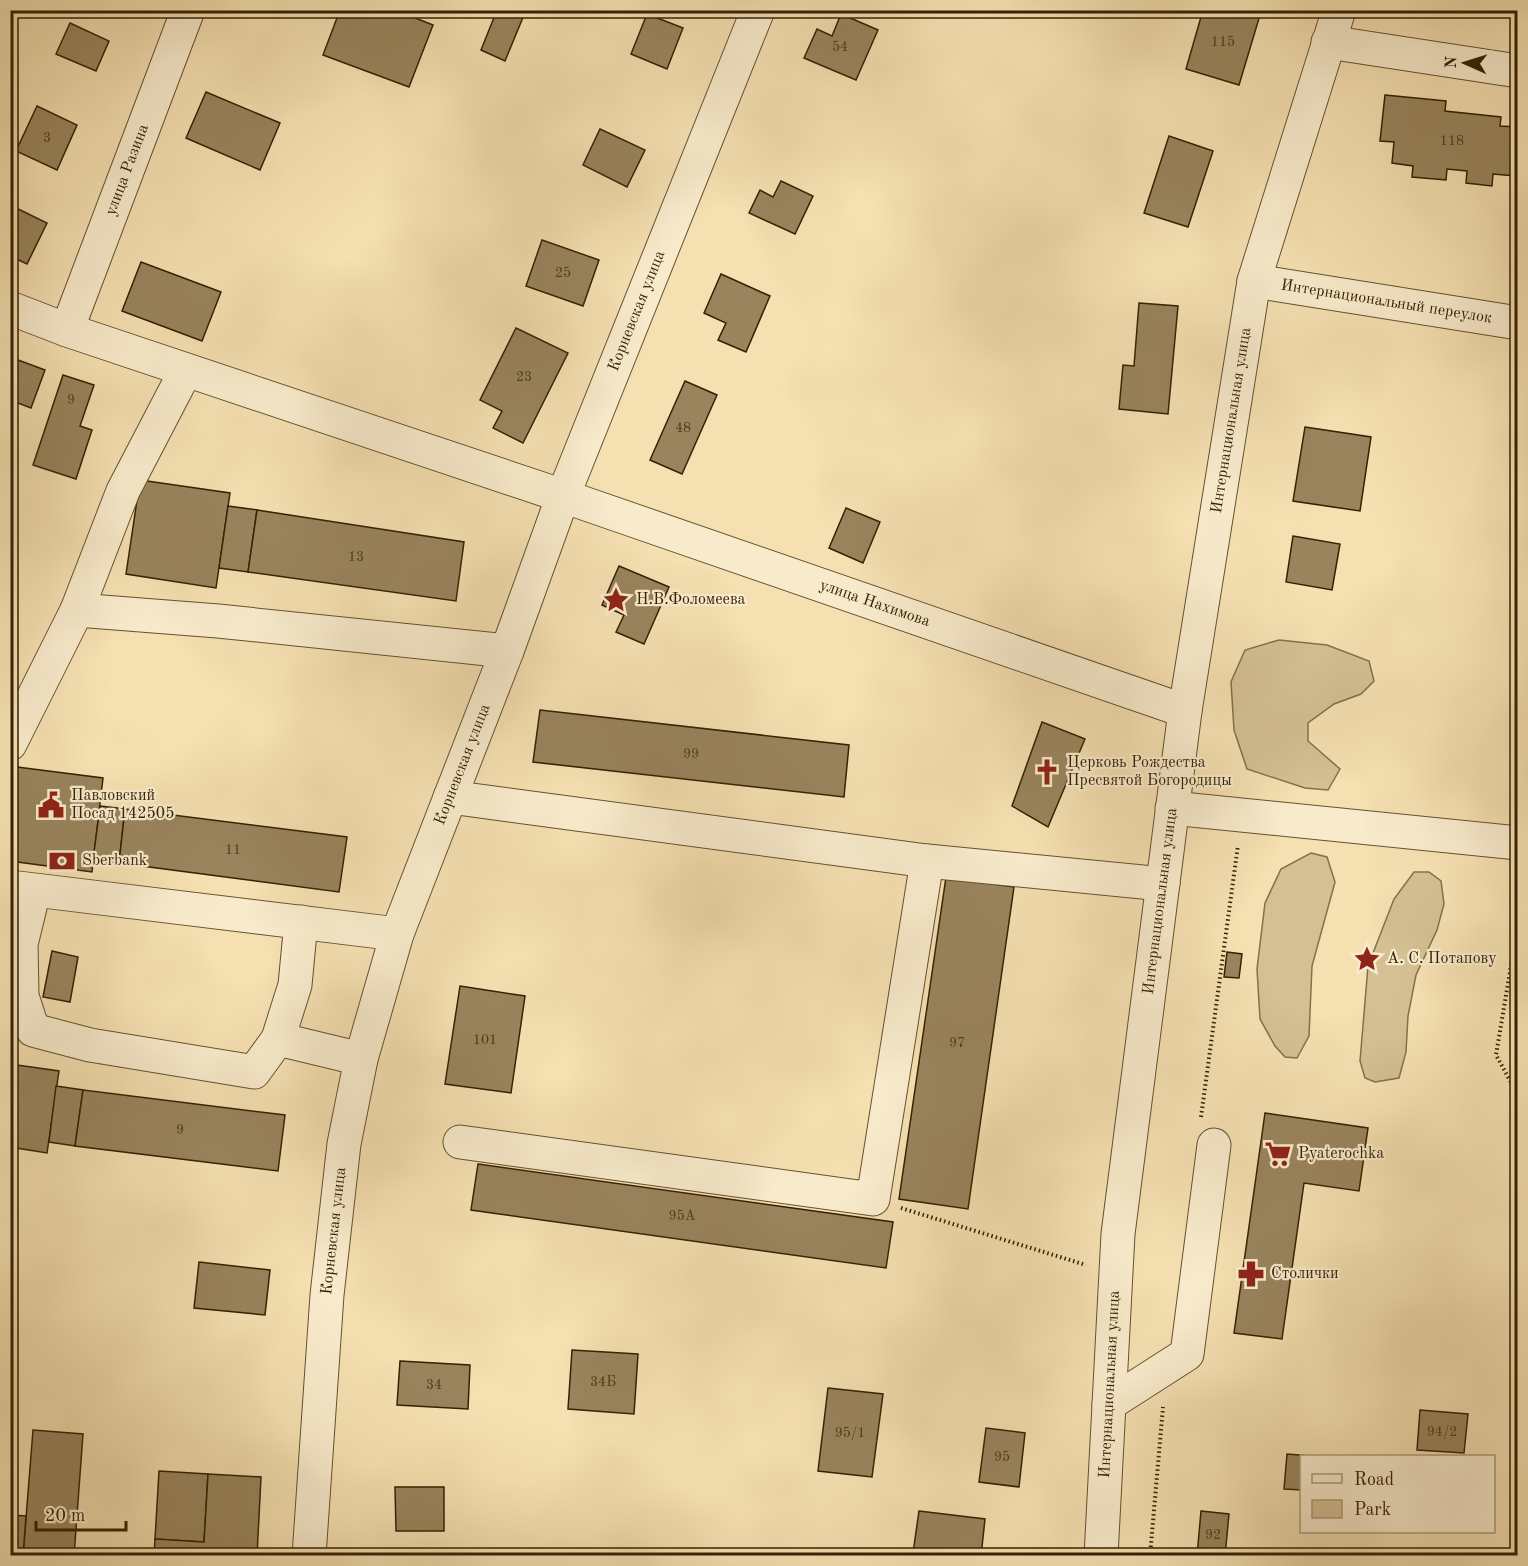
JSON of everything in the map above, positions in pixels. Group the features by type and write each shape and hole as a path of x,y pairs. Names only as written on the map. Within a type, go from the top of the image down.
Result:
{"street":[{"name":"улица Разина","path":"67,330 188,10"},
{"name":"Корневская улица","path":"309,1556 328,1284 344,1144 361,1059 397,934 507,651 563,496 758,10"},
{"name":"Интернациональная улица","path":"1101,1556 1118,1234 1185,711 1254,281 1339,10"},
{"path":"1328,42 1518,71"},
{"name":"Интернациональный переулок","path":"1254,281 1518,323"},
{"path":"10,308 67,330"},
{"name":"улица Нахимова","path":"67,330 563,496 1185,711"},
{"path":"10,744 77,610 123,491 186,370"},
{"path":"77,610 218,621 507,651"},
{"path":"450,797 927,861 1163,884"},
{"path":"1172,808 1518,843"},
{"path":"460,1142 873,1199 927,861"},
{"path":"301,922 295,985 278,1039 254,1072 90,1045 33,1030 22,996 22,889 301,922 397,934"},
{"path":"278,1039 361,1059"},
{"path":"1109,1404 1187,1354 1214,1145"}],"path":[{"path":"1518,924 1496,1055 1518,1095"},
{"path":"873,1199 1087,1266"}],"green space":[{"path":"1279,640 1327,645 1369,661 1374,681 1361,694 1334,704 1308,723 1308,741 1340,769 1328,790 1305,788 1247,769 1234,730 1231,682 1245,650"},
{"path":"1311,853 1327,857 1335,882 1312,966 1309,1036 1297,1058 1285,1057 1275,1046 1260,1019 1257,969 1265,903 1281,869"},
{"path":"1414,872 1429,872 1441,881 1444,904 1437,930 1416,975 1408,1016 1406,1052 1399,1078 1375,1082 1365,1078 1360,1061 1368,966 1394,899"}],"building":[{"path":"340,10 395,10 433,25 409,87 323,55"},
{"path":"497,10 526,10 505,61 481,50"},
{"path":"1203,10 1246,10 1260,15 1239,85 1186,69"},
{"path":"647,14 683,28 667,69 631,54"},
{"path":"841,14 878,30 856,80 804,58 817,29 832,36"},
{"path":"70,23 109,41 96,71 56,54"},
{"path":"206,92 280,123 260,170 186,138"},
{"path":"1385,95 1446,101 1445,111 1501,117 1500,126 1518,127 1518,188 1515,188 1516,176 1493,174 1492,186 1466,183 1467,171 1447,169 1446,180 1412,177 1413,166 1392,163 1394,142 1380,141"},
{"path":"37,106 77,125 57,170 16,151"},
{"path":"600,129 645,150 627,187 583,165"},
{"path":"1169,136 1213,151 1188,227 1144,213"},
{"path":"781,181 813,196 795,234 749,213 760,190 773,197"},
{"path":"10,205 47,223 27,264 10,256"},
{"path":"542,240 599,260 583,306 526,286"},
{"path":"141,262 221,292 202,341 122,311"},
{"path":"721,274 770,296 746,352 718,340 726,323 704,313"},
{"path":"1139,303 1178,306 1168,414 1119,409 1123,365 1134,366"},
{"path":"516,328 568,353 523,443 493,428 502,411 480,400"},
{"path":"10,357 45,370 31,408 10,400"},
{"path":"63,375 94,385 80,426 92,430 76,479 33,465"},
{"path":"685,381 717,395 682,474 650,460"},
{"path":"1305,427 1371,437 1360,511 1293,501"},
{"path":"140,480 230,493 216,588 126,574"},
{"path":"228,506 257,510 248,572 219,568"},
{"path":"846,508 880,522 863,563 829,548"},
{"path":"257,510 464,542 456,601 248,572"},
{"path":"1293,536 1340,544 1332,590 1286,582"},
{"path":"619,566 669,587 644,644 616,632 624,615 602,605"},
{"path":"540,710 849,745 844,797 533,762"},
{"name":"Церковь Рождества Пресвятой Богородицы","path":"1042,722 1085,739 1048,827 1012,806"},
{"path":"17,767 103,778 92,872 10,861 10,822"},
{"path":"100,806 125,809 119,863 93,860"},
{"path":"125,809 347,837 339,892 119,863"},
{"path":"946,877 1014,887 968,1209 899,1199"},
{"path":"52,951 78,957 70,1002 43,997"},
{"path":"1227,952 1242,954 1239,978 1224,977"},
{"path":"460,986 525,996 511,1093 445,1084"},
{"path":"10,1064 59,1071 47,1153 10,1147"},
{"path":"56,1086 83,1090 75,1146 49,1142"},
{"path":"83,1090 285,1115 278,1171 75,1146"},
{"path":"1265,1113 1368,1128 1359,1191 1304,1183 1282,1339 1234,1333"},
{"path":"478,1164 893,1222 886,1268 471,1210"},
{"path":"199,1262 270,1270 265,1315 194,1308"},
{"path":"572,1350 638,1354 634,1414 568,1409"},
{"path":"400,1361 470,1365 468,1409 397,1405"},
{"path":"828,1388 883,1394 872,1477 818,1471"},
{"path":"1420,1410 1468,1414 1464,1453 1417,1450"},
{"path":"986,1428 1025,1433 1019,1487 979,1482"},
{"path":"33,1430 83,1434 74,1556 23,1556"},
{"path":"1287,1454 1300,1455 1300,1490 1284,1489"},
{"path":"159,1471 208,1474 204,1542 155,1539"},
{"path":"208,1474 261,1477 257,1556 154,1556 155,1539 204,1542"},
{"path":"395,1487 444,1487 444,1531 396,1531"},
{"path":"919,1511 985,1519 981,1556 936,1556 913,1553"},
{"path":"1201,1511 1229,1514 1225,1556 1197,1556"},
{"path":"10,1515 26,1516 23,1556 10,1556"},
{"path":"1410,1551 1447,1556 1409,1556"}],"place":[{"name":"Н.В.Фоломеева","path":"616,600"},
{"name":"Церковь Рождества Пресвятой Богородицы","path":"1047,772"},
{"name":"Павловский Посад 142505","path":"51,805"},
{"name":"Sberbank","path":"62,861"},
{"name":"А. С. Потапову","path":"1367,959"},
{"name":"Pyaterochka","path":"1278,1154"},
{"name":"Столички","path":"1251,1274"}]}
